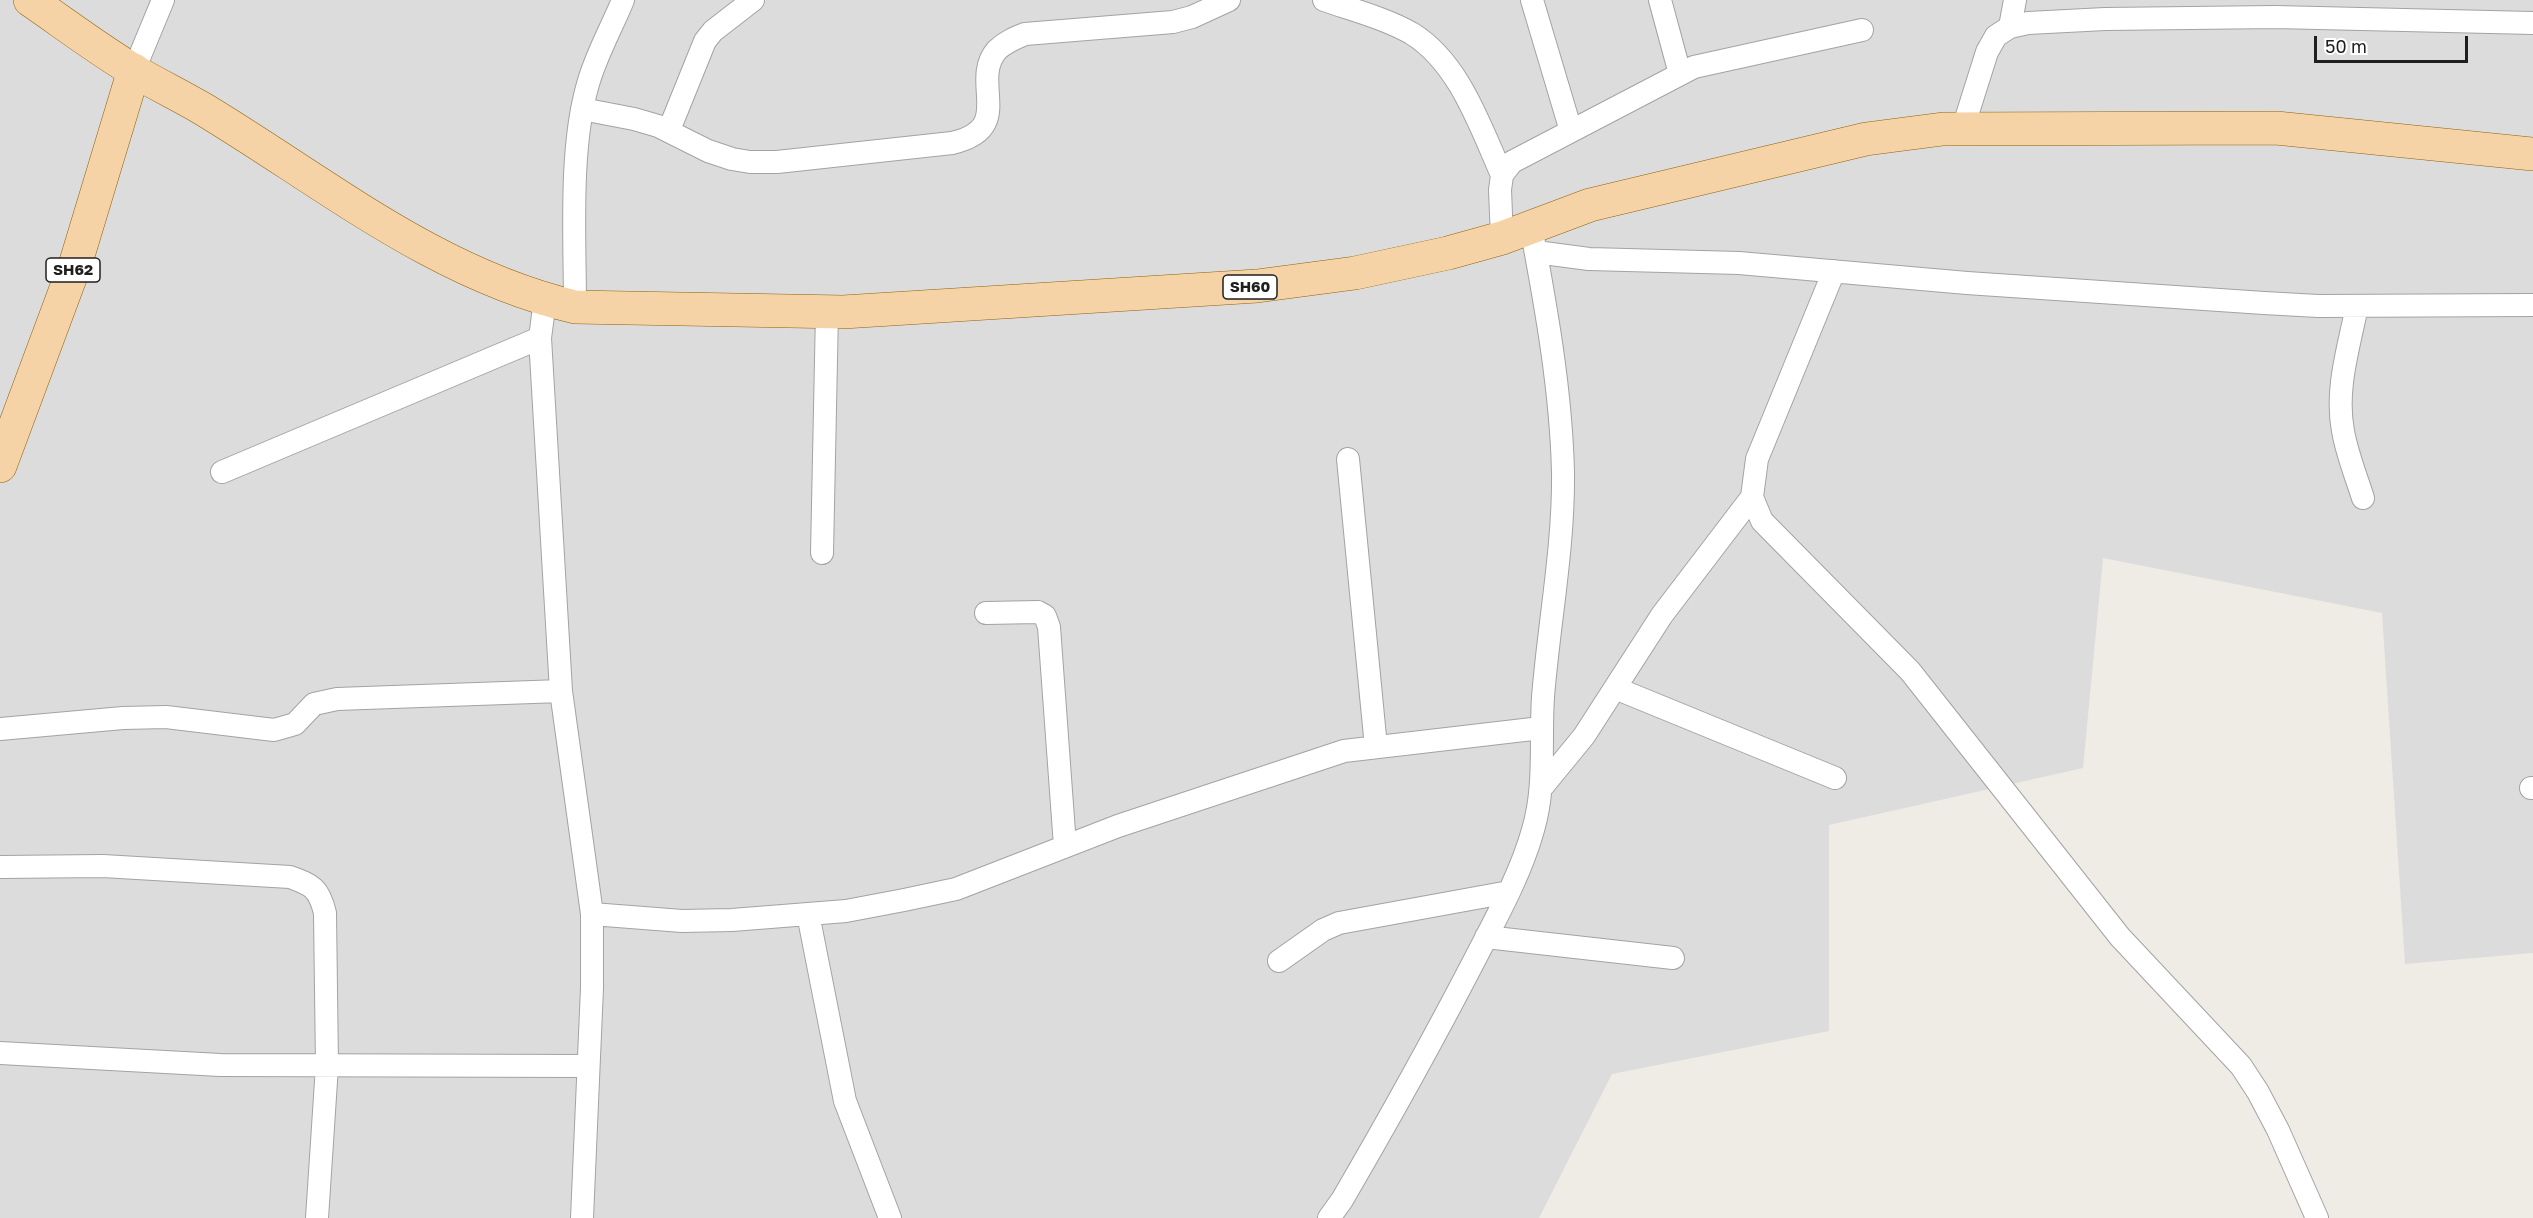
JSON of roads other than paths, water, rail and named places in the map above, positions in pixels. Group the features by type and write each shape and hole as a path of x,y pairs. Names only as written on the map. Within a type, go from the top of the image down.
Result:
{"main road":[{"name":"SH60","path":"30,0 134,70 203,109 402,237 467,270 560,304 827,312 1257,286 1355,273 1523,239 1590,205 1866,139 1943,129 2276,128 2533,154"},
{"name":"SH62","path":"0,466 76,262 134,70"}],"street":[{"path":"134,70 163,0"},
{"path":"582,1218 592,988 592,914 561,691 540,338 560,304 582,109 588,82 623,0"},
{"path":"669,130 705,41 713,31 753,0"},
{"path":"582,109 634,119 669,130 708,151 750,162 777,162 960,142 979,132 985,124 988,111 990,64 996,51 1007,42 1025,34 1173,22 1192,17 1229,0"},
{"path":"1324,0 1383,20 1424,42 1449,69 1468,102 1502,175"},
{"path":"1532,0 1571,131"},
{"path":"1660,0 1680,74"},
{"path":"2010,27 2015,0"},
{"path":"1963,128 1986,52 1996,36 2010,27 2028,23 2105,19 2275,17 2533,23"},
{"path":"1329,1218 1342,1200 1428,1051 1509,892 1533,830 1543,786 1541,728 1559,543 1563,472 1558,403 1523,239 1500,190 1502,175 1512,162 1694,67 1862,30"},
{"path":"1523,239 1589,259 1739,263 1967,283 2264,303 2357,306 2533,305"},
{"path":"1543,786 1579,744 1662,615 1752,497 1757,459 1834,271"},
{"path":"2357,306 2341,382 2341,413 2346,446 2363,498"},
{"path":"822,553 827,312"},
{"path":"222,472 540,338"},
{"path":"1348,459 1376,747"},
{"path":"1752,497 1762,521 1911,671 2120,937 2241,1066 2278,1130 2317,1218"},
{"path":"986,613 1038,612 1045,616 1049,627 1065,846"},
{"path":"1615,688 1835,778"},
{"path":"0,729 123,718 166,717 274,730 295,724 314,704 337,699 561,691"},
{"path":"592,914 682,921 732,920 846,910 956,889 1118,826 1344,751 1541,728"},
{"path":"0,867 104,866 290,877 311,885 321,898 325,912 327,1066 317,1218"},
{"path":"1279,961 1323,930 1339,923 1509,892"},
{"path":"808,914 845,1101 890,1218"},
{"path":"1486,937 1673,958"},
{"path":"0,1053 220,1065 587,1066"}]}
